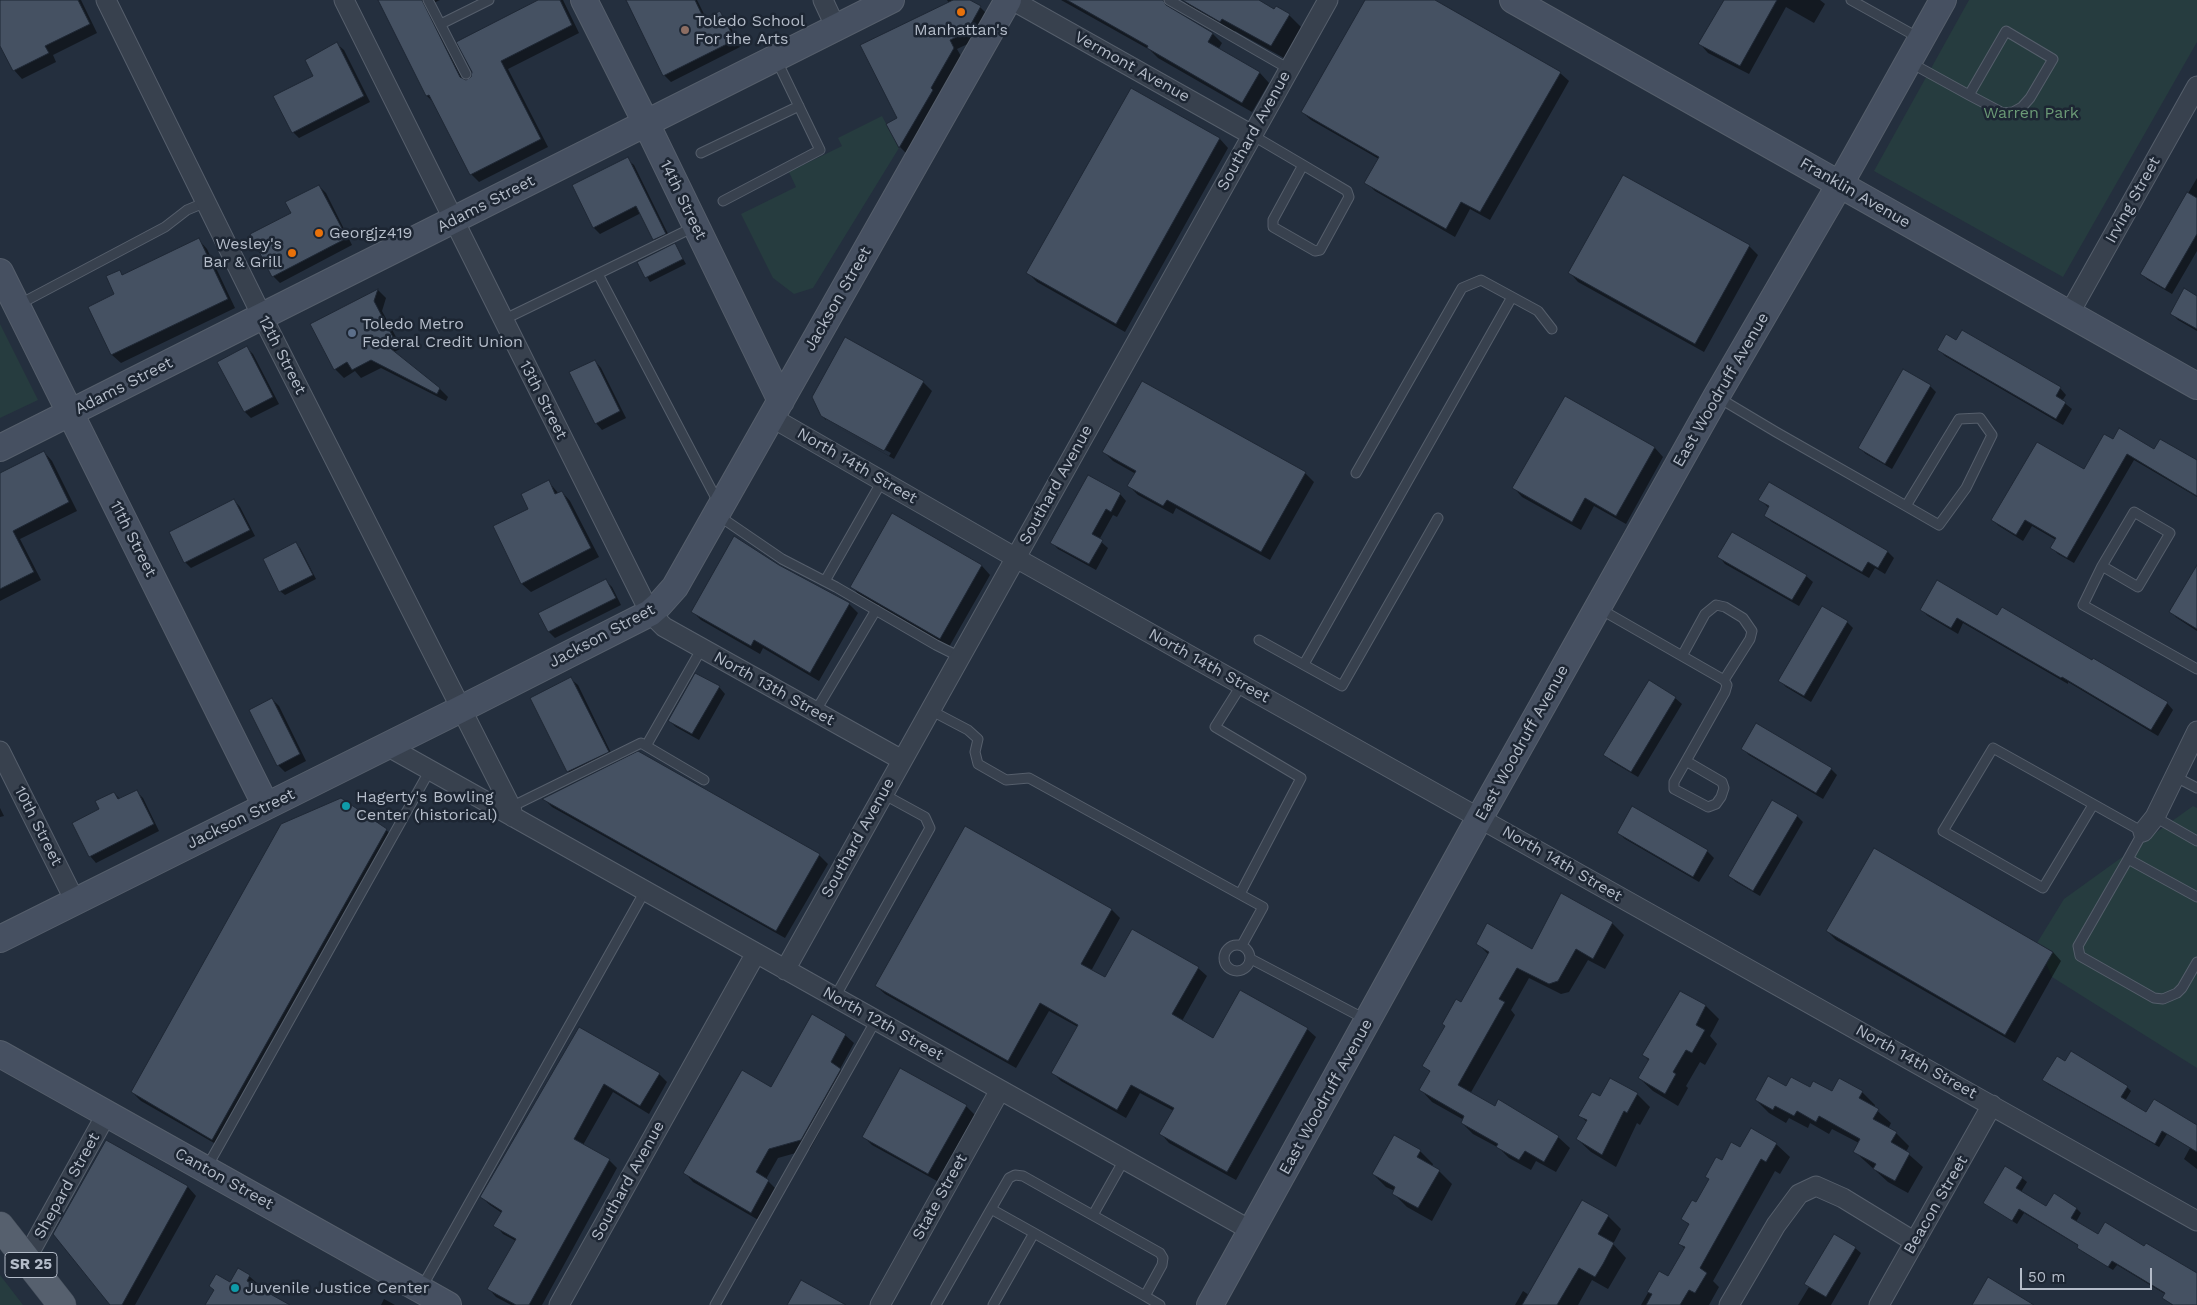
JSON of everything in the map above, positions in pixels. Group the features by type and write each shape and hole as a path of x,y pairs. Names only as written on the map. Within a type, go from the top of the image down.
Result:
{"main road":[{"name":"SR 25","path":"0,1226 62,1305"}],"street":[{"name":"12th Street","path":"106,0 262,316 461,709"},
{"name":"13th Street","path":"344,0 650,613"},
{"name":"14th Street","path":"584,0 696,226 776,409"},
{"path":"823,0 836,28"},
{"name":"Adams Street","path":"0,448 891,0"},
{"name":"Vermont Avenue","path":"1010,0 1252,135"},
{"name":"Jackson Street","path":"0,939 461,709 650,613 659,605 675,587 1010,0"},
{"name":"Southard Avenue","path":"785,970 1328,0"},
{"name":"Franklin Avenue","path":"1514,0 2197,386"},
{"name":"East Woodruff Avenue","path":"1210,1305 1480,817 1716,397 1840,184 1943,0"},
{"name":"Irving Street","path":"2069,314 2197,86"},
{"name":"11th Street","path":"0,272 266,806"},
{"name":"North 14th Street","path":"776,409 882,481 1016,558 2197,1221"},
{"name":"North 13th Street","path":"650,613 664,627 902,760"},
{"path":"461,709 512,812"},
{"path":"2143,832 2155,818 2197,731"},
{"name":"North 12th Street","path":"387,746 512,812 645,891 1252,1231"},
{"name":"10th Street","path":"0,751 75,901"},
{"name":"Southard Avenue","path":"559,1305 756,953"},
{"name":"Canton Street","path":"0,1054 448,1305"},
{"name":"State Street","path":"880,1305 1000,1090"},
{"name":"Beacon Street","path":"1879,1305 1992,1105"},
{"name":"Shepard Street","path":"26,1259 107,1113"},
{"path":"1729,1305 1776,1224 1798,1194 1816,1186 1843,1198 1915,1242"}],"lane":[{"path":"428,0 466,74"},
{"path":"441,24 489,0"},
{"path":"1169,0 1289,69"},
{"path":"1850,0 1921,39"},
{"path":"1908,62 1969,95 2003,113 2013,112 2022,107 2030,98 2053,59 2006,32 1969,95"},
{"path":"723,201 820,150 776,58"},
{"path":"701,153 799,106"},
{"path":"1252,135 1303,165 1347,191 1349,197 1320,250 1315,251 1273,227 1273,220 1303,165"},
{"path":"17,306 166,227 187,210 206,202"},
{"path":"503,320 696,226"},
{"path":"598,274 719,510 782,559 825,581 936,646 960,657"},
{"path":"1356,474 1462,288 1481,280 1538,311 1552,329"},
{"path":"1304,664 1512,297"},
{"path":"1716,397 1939,525 1966,488 1992,435 1980,418 1958,419 1906,506"},
{"path":"825,581 882,481"},
{"path":"2102,566 2138,588 2170,533 2134,512 2102,566 2083,605 2197,669"},
{"path":"1260,640 1342,686 1438,518"},
{"path":"1682,656 1705,614 1716,605 1725,607 1743,618 1752,631 1750,638 1724,680"},
{"path":"1598,608 1724,680 1727,685 1725,692 1674,782 1674,789 1708,808 1716,804 1724,788 1722,782 1686,761"},
{"path":"815,712 876,610"},
{"path":"646,746 702,648"},
{"path":"1240,894 1301,778 1215,727 1242,684"},
{"path":"930,710 968,730 978,739 975,752 978,764 1006,780 1029,778 1263,907 1242,945"},
{"path":"512,812 641,743 704,780"},
{"path":"2093,804 2043,888 1943,831 1993,748 2093,804 2143,832 2078,946 2080,956 2154,998 2162,998 2177,993 2197,962"},
{"path":"205,1169 430,770"},
{"path":"2174,776 2197,788"},
{"path":"835,997 930,828 925,818 883,794"},
{"path":"2155,818 2197,841"},
{"path":"2128,859 2197,897"},
{"path":"421,1289 645,891"},
{"path":"1233,945 1242,945 1249,951 1250,964 1244,970 1235,972 1227,967 1224,959 1226,950 1233,945"},
{"path":"1251,959 1368,1021"},
{"path":"715,1305 876,1020"},
{"path":"1093,1215 1124,1160"},
{"path":"936,1305 1009,1178 1015,1175 1023,1176 1160,1253 1163,1258 1162,1265 1145,1296"},
{"path":"991,1208 1160,1305"},
{"path":"993,1305 1034,1233"}],"green space":[{"name":"Warren Park","path":"1969,0 2197,0 2197,42 2063,277 1874,171"},
{"path":"882,116 899,148 813,288 794,294 773,278 741,214 796,187 789,172 842,146 838,138"},
{"path":"0,324 38,400 0,418"},
{"path":"2193,806 2197,808 2197,1068 2052,977 2037,943 2064,899"},
{"path":"0,1275 23,1305 0,1305"}],"building":[{"path":"0,0 78,0 90,24 45,46 49,53 13,71 0,46"},
{"path":"378,0 422,0 460,77 466,80 471,77 472,72 456,42 538,0 560,0 572,25 501,61 541,139 470,175 429,95 426,96"},
{"name":"Toledo School For the Arts","path":"626,0 695,0 704,19 720,11 735,40 663,76"},
{"path":"953,0 970,0 981,6 966,33 950,40 954,48 931,88 933,90 899,148 886,124 897,118 860,45"},
{"path":"1067,0 1163,0 1166,5 1213,33 1208,42 1260,72 1242,103"},
{"path":"1182,0 1259,0 1274,9 1276,6 1290,14 1271,46 1222,19 1220,22"},
{"path":"1365,0 1435,0 1561,72 1480,212 1461,202 1446,229 1364,183 1379,157 1301,112"},
{"path":"1724,0 1777,0 1740,66 1698,44"},
{"path":"337,42 364,96 292,133 273,96 313,76 305,60"},
{"path":"1131,88 1220,138 1116,324 1026,273"},
{"path":"628,157 666,234 653,240 636,206 593,228 572,185"},
{"path":"1623,175 1750,245 1695,344 1568,273"},
{"path":"319,185 347,238 272,277 250,234 291,213 285,202"},
{"path":"2187,192 2197,198 2197,234 2165,289 2140,274"},
{"path":"199,238 228,299 111,355 88,307 114,294 106,276 120,270 122,275"},
{"path":"675,243 683,259 645,278 637,262"},
{"path":"2184,288 2197,296 2197,329 2170,314"},
{"name":"Toledo Metro Federal Credit Union","path":"378,289 374,301 394,339 385,344 440,388 437,394 371,360 352,370 347,362 334,370 310,324"},
{"path":"1962,330 2061,387 2056,396 2066,402 2056,419 1937,350 1946,334 1956,340"},
{"path":"845,337 924,381 884,451 821,416 812,397"},
{"path":"247,346 273,397 244,412 217,362"},
{"path":"595,360 620,411 595,424 569,372"},
{"path":"1903,369 1931,385 1885,464 1858,448"},
{"path":"1142,381 1306,472 1261,552 1167,500 1163,506 1127,486 1136,471 1102,452"},
{"path":"1565,396 1655,447 1616,516 1585,498 1572,522 1512,488"},
{"path":"2119,428 2154,449 2160,439 2197,460 2197,496 2127,454 2067,558 2050,548 2056,538 2025,520 2016,535 1991,520 2037,442 2084,469 2104,434 2113,439"},
{"path":"44,451 69,502 13,531 34,572 0,589 0,473"},
{"path":"1088,475 1121,493 1111,512 1106,509 1092,534 1103,540 1089,564 1050,543"},
{"path":"549,480 555,494 562,491 591,548 521,584 493,526 528,509 521,494"},
{"path":"1769,482 1888,551 1878,568 1868,562 1862,572 1764,516 1769,506 1758,500"},
{"path":"234,499 250,530 184,563 169,532"},
{"path":"892,513 982,565 940,639 850,587"},
{"path":"1732,532 1807,575 1792,600 1717,557"},
{"path":"734,536 779,565 850,603 810,673 754,640 751,646 691,612"},
{"path":"296,542 313,575 279,592 263,559"},
{"path":"2197,565 2197,629 2169,612"},
{"path":"606,579 616,598 548,632 538,613"},
{"path":"1937,580 1997,615 2002,607 2168,702 2151,730 1957,618 1951,628 1920,610"},
{"path":"1822,606 1848,621 1804,696 1778,681"},
{"path":"695,673 720,686 692,734 668,721"},
{"path":"571,677 609,752 567,772 530,698"},
{"path":"1649,680 1676,697 1631,772 1603,755"},
{"path":"272,698 300,754 277,766 249,710"},
{"path":"1756,723 1832,768 1816,793 1741,749"},
{"path":"638,751 820,854 776,931 542,799"},
{"path":"137,790 154,824 89,857 72,823 99,809 95,801 114,792 118,799"},
{"path":"341,798 387,829 212,1140 131,1092 281,824"},
{"path":"1772,800 1798,815 1753,891 1728,876"},
{"path":"1632,806 1708,850 1693,877 1617,833"},
{"path":"965,826 1112,909 1081,964 1105,977 1132,929 1199,967 1172,1014 1213,1038 1240,990 1308,1028 1227,1172 1159,1134 1174,1108 1131,1085 1117,1110 1051,1073 1078,1025 1040,1003 1008,1061 875,986"},
{"path":"1874,848 2053,952 2005,1035 1826,931"},
{"path":"1561,893 1613,922 1593,959 1576,949 1558,981 1549,984 1517,968 1499,999 1505,1002 1458,1085 1495,1106 1498,1099 1559,1136 1544,1162 1525,1151 1519,1160 1496,1147 1498,1144 1461,1123 1464,1116 1419,1090 1430,1071 1422,1066 1445,1026 1442,1024 1456,999 1461,1002 1489,952 1476,944 1487,923 1532,949"},
{"path":"1680,991 1706,1005 1696,1025 1705,1030 1692,1053 1686,1050 1673,1072 1676,1074 1665,1094 1638,1078 1649,1059 1642,1055"},
{"path":"812,1014 846,1034 831,1062 841,1069 801,1140 769,1149 756,1172 769,1180 751,1213 683,1173 742,1070 771,1087"},
{"path":"579,1027 660,1073 640,1106 604,1084 574,1139 610,1159 529,1305 516,1305 487,1289 516,1239 493,1226 502,1211 480,1197"},
{"path":"2071,1051 2128,1086 2121,1097 2146,1112 2154,1099 2197,1125 2197,1152 2162,1131 2155,1144 2042,1080 2057,1056 2065,1061"},
{"path":"900,1068 967,1105 928,1174 862,1137"},
{"path":"1768,1076 1786,1086 1791,1077 1810,1087 1813,1081 1832,1091 1839,1078 1863,1091 1859,1098 1879,1109 1873,1119 1897,1132 1891,1142 1910,1153 1895,1181 1873,1169 1876,1164 1853,1152 1860,1139 1819,1116 1816,1122 1797,1111 1794,1116 1775,1106 1773,1110 1755,1100"},
{"path":"1610,1078 1638,1093 1627,1113 1624,1111 1602,1155 1576,1139 1587,1120 1578,1116 1592,1092 1600,1096"},
{"path":"1751,1128 1777,1143 1766,1162 1761,1159 1700,1268 1707,1273 1695,1293 1689,1290 1680,1305 1646,1305 1652,1294 1647,1292 1659,1271 1668,1276 1685,1247 1678,1244 1689,1224 1681,1219 1692,1200 1696,1202 1709,1179 1705,1177 1716,1157 1722,1160 1731,1142 1740,1147"},
{"path":"1394,1135 1421,1150 1417,1157 1440,1170 1418,1208 1392,1194 1395,1187 1372,1174"},
{"path":"106,1140 188,1186 122,1305 110,1305 53,1234"},
{"path":"2005,1166 2023,1177 2016,1188 2046,1206 2054,1193 2077,1208 2071,1218 2098,1234 2105,1222 2144,1246 2146,1243 2197,1273 2197,1305 2173,1305 2162,1298 2165,1293 2112,1261 2108,1267 2077,1248 2078,1245 2019,1209 2012,1221 1983,1203"},
{"path":"1582,1200 1609,1215 1598,1234 1614,1243 1603,1264 1595,1277 1579,1268 1557,1305 1522,1305"},
{"path":"1834,1234 1856,1247 1826,1297 1804,1284"},
{"name":"Juvenile Justice Center","path":"238,1268 250,1275 247,1281 290,1305 205,1305 214,1290 209,1286 216,1274 230,1282"},
{"path":"1988,1277 2034,1305 1972,1305"},
{"path":"801,1280 846,1305 787,1305"}],"place":[{"name":"Manhattan's","path":"961,12"},
{"name":"Toledo School For the Arts","path":"685,30"},
{"name":"Georgjz419","path":"319,233"},
{"name":"Wesley's Bar & Grill","path":"292,253"},
{"name":"Toledo Metro Federal Credit Union","path":"352,333"},
{"name":"Hagerty's Bowling Center (historical)","path":"346,806"},
{"name":"Juvenile Justice Center","path":"235,1288"}]}
